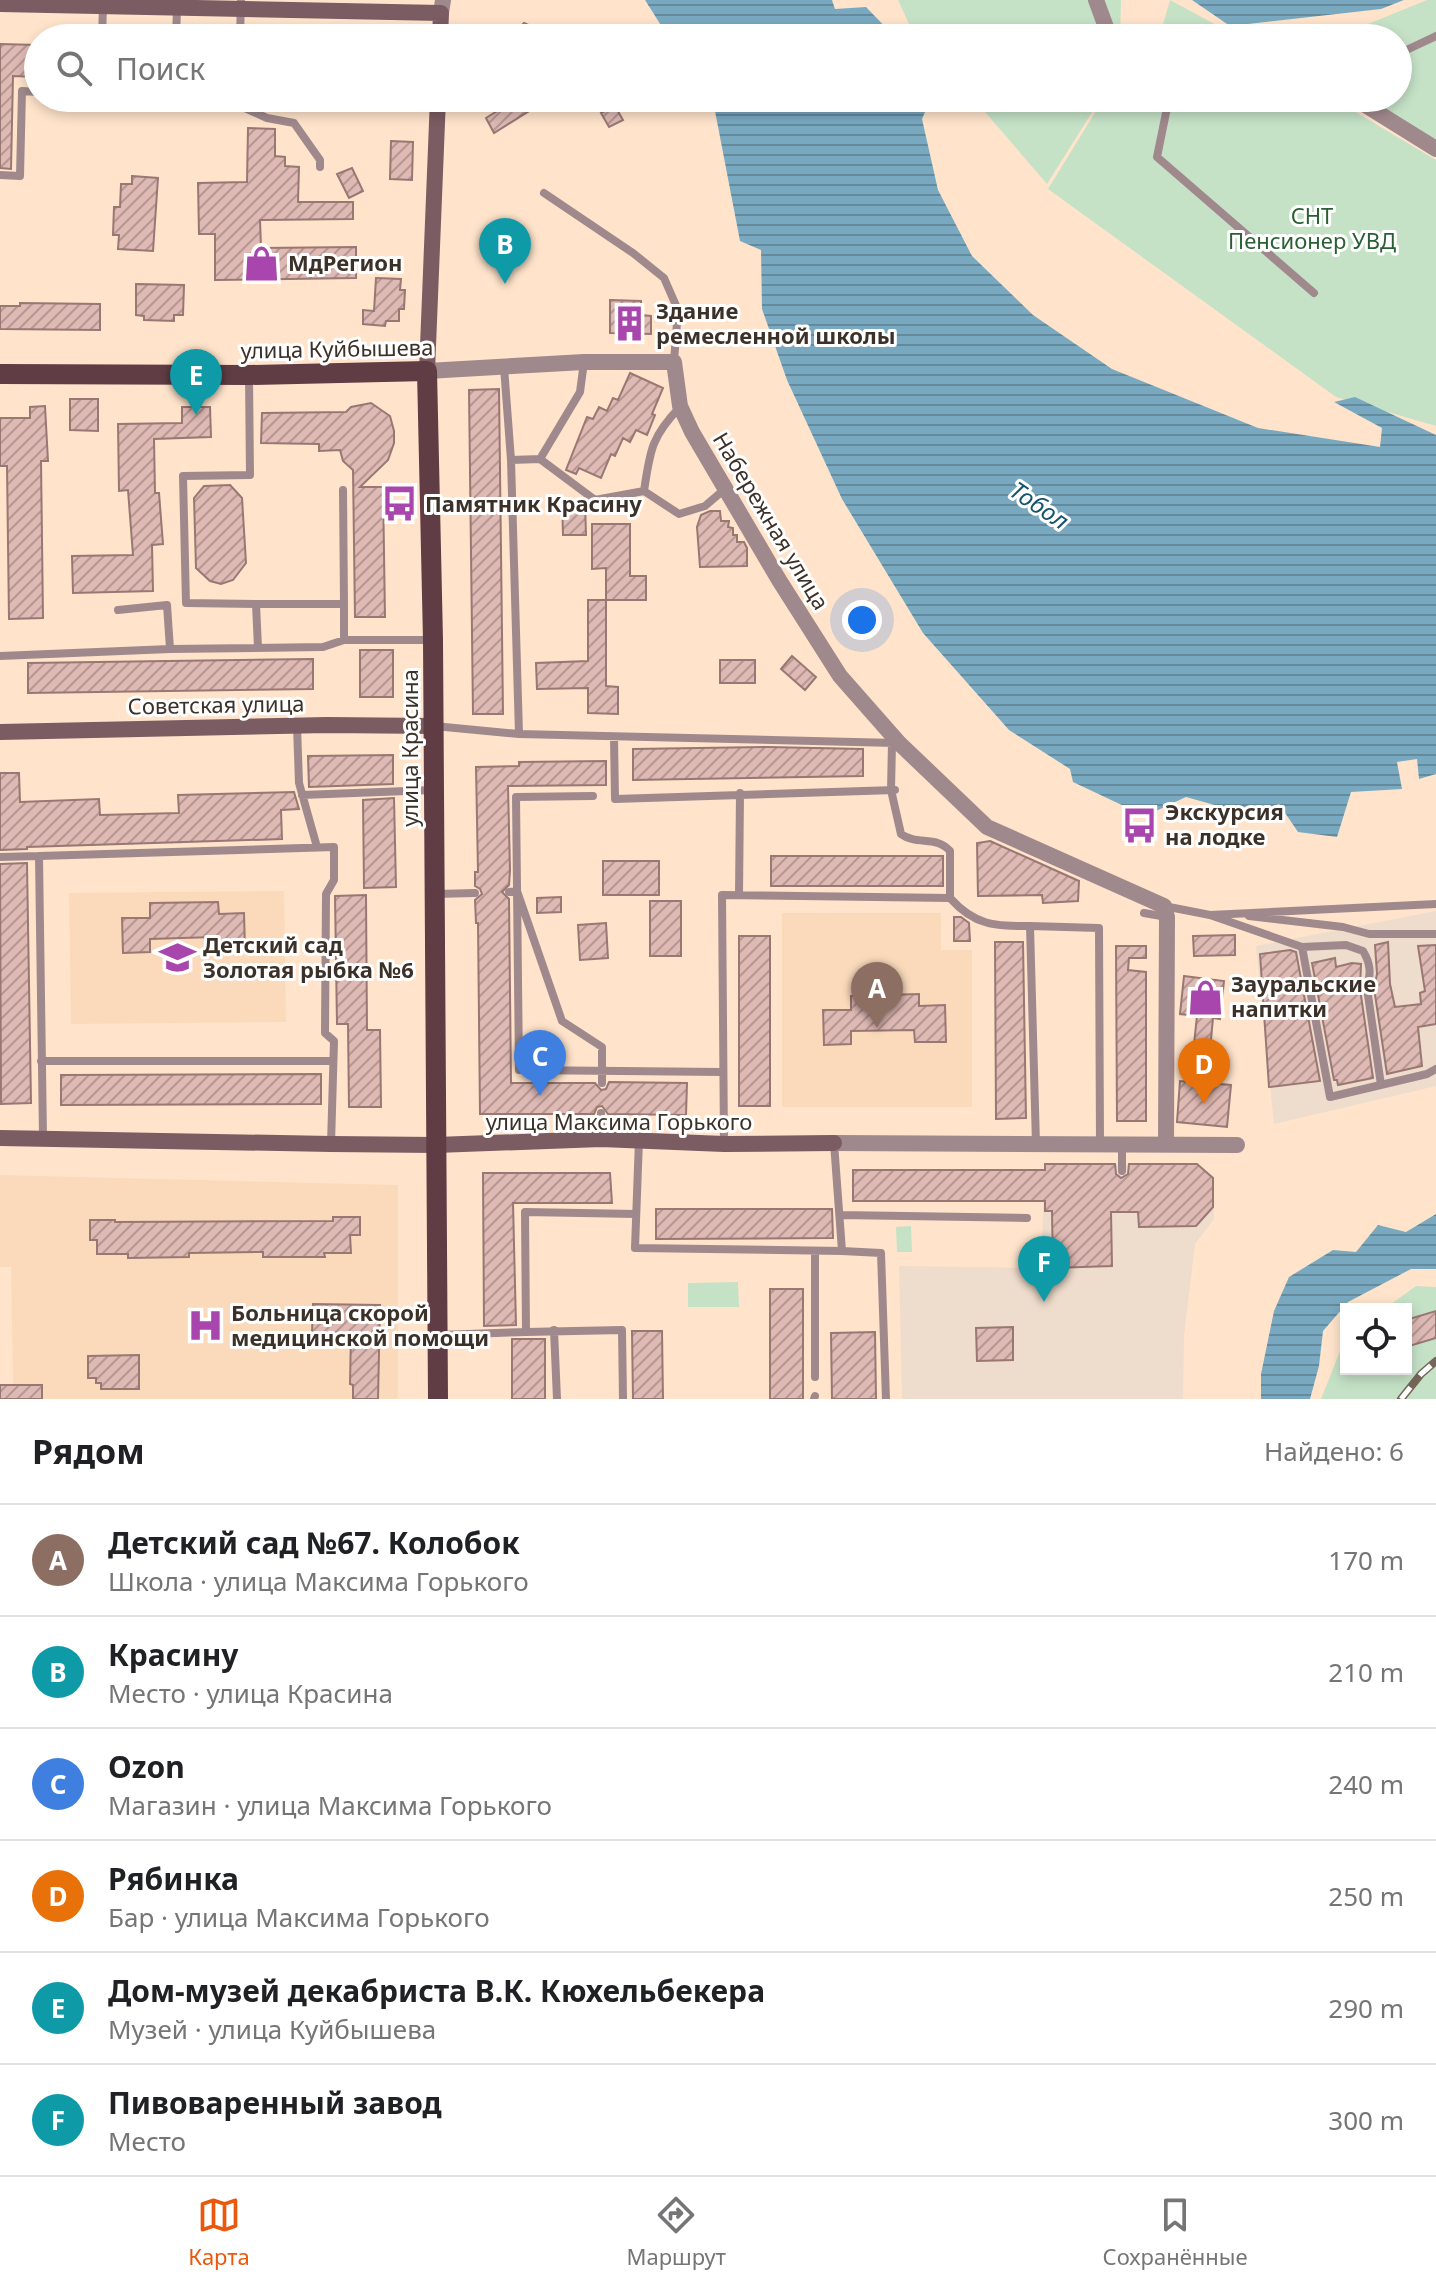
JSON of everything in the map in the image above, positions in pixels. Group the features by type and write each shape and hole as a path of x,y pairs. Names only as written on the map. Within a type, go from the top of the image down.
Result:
{"main road":[{"name":"улица Куйбышева","path":"0,374 146,368 249,375 427,371"},
{"name":"улица Красина","path":"427,371 433,640 438,1399"}],"street":[{"path":"1096,0 1105,24"},
{"path":"0,4 109,4 177,9 241,5 442,6"},
{"name":"улица Красина","path":"427,371 437,112"},
{"path":"1377,112 1436,149"},
{"name":"улица Куйбышева","path":"427,371 584,362 674,362"},
{"name":"Набережная улица","path":"674,362 680,406 692,432 840,676 895,743 987,827 1166,912"},
{"name":"Советская улица","path":"0,732 297,725 433,726"},
{"path":"1166,912 1166,1143"},
{"name":"улица Максима Горького","path":"0,1138 436,1145 639,1139 724,1144 1237,1145"}],"lane":[{"path":"105,24 109,4"},
{"path":"176,24 177,9"},
{"path":"1412,47 1436,36"},
{"path":"0,175 20,176 24,91"},
{"path":"254,112 294,123 320,160 320,167"},
{"path":"1166,112 1157,157 1314,293"},
{"path":"544,193 622,245 664,278 678,310 674,362"},
{"path":"540,459 580,392 584,362"},
{"path":"504,367 511,460 519,734"},
{"path":"249,375 250,475 183,476 186,603 344,604"},
{"path":"644,491 651,446 663,425 680,406"},
{"path":"511,460 540,459 595,500 644,491 679,514 705,506 726,488"},
{"path":"343,490 344,640"},
{"path":"256,604 258,648"},
{"path":"118,610 167,605 170,649"},
{"path":"0,656 323,647 344,640 433,640"},
{"path":"297,725 299,783 317,847"},
{"path":"433,726 519,734 895,743 894,790 901,834 909,840 938,841 950,851 950,898 962,911 987,924 1099,928 1100,1144"},
{"path":"614,737 615,799 894,790"},
{"path":"302,795 434,790"},
{"path":"739,895 740,793"},
{"path":"593,796 516,797 513,892 519,1070 722,1072"},
{"path":"0,857 334,847 334,880 326,894 325,925 325,1033 334,1041 331,1144"},
{"path":"39,856 43,1137"},
{"path":"513,892 562,1021 602,1047 602,1083"},
{"path":"434,894 475,893"},
{"path":"724,1144 722,895 950,898"},
{"path":"1144,913 1210,915 1436,904"},
{"path":"1241,914 1264,920 1343,927 1369,934 1436,934"},
{"path":"1210,915 1302,947 1346,945 1363,951 1369,962 1367,988 1381,1085"},
{"path":"1030,926 1036,1144"},
{"path":"1302,947 1330,1097 1427,1074 1436,1069"},
{"path":"41,1061 333,1061"},
{"path":"601,1113 601,1139"},
{"path":"639,1139 635,1248 881,1253 886,1399"},
{"path":"834,1143 842,1251"},
{"path":"1122,1144 1122,1171"},
{"path":"526,1332 525,1212 636,1214"},
{"path":"840,1215 1027,1218"},
{"path":"815,1251 815,1377"},
{"path":"554,1330 557,1399"},
{"path":"437,1335 622,1330 623,1399"}],"shaded area":[{"name":"Детский сад Золотая рыбка №6","path":"284,891 286,1022 71,1024 69,893"},
{"path":"1436,911 1436,1086 1274,1124 1256,946"},
{"path":"782,913 941,913 941,950 972,950 972,1107 782,1107"},
{"path":"1045,1164 1197,1164 1213,1178 1214,1219 1195,1244 1184,1336 1183,1399 902,1399 899,1266 1041,1268"},
{"name":"Больница скорой медицинской помощи","path":"0,1175 398,1185 398,1399 0,1399 0,1385 13,1384 11,1267 0,1267"}],"green space":[{"path":"898,0 1121,0 1120,24 909,24"},
{"path":"1170,0 1215,24 1163,24"},
{"path":"1427,0 1436,0 1436,155 1365,112 1412,112 1412,24 1368,24"},
{"path":"985,112 1092,112 1047,184"},
{"name":"СНТ Пенсионер УВД","path":"1095,112 1355,112 1436,160 1436,426 1336,397 1048,189"},
{"path":"911,1226 912,1252 897,1252 896,1227"},
{"path":"738,1282 739,1307 688,1307 688,1283"},
{"path":"1416,1286 1436,1287 1436,1399 1321,1399 1340,1351 1340,1375 1412,1375 1412,1303 1392,1303"}],"water":[{"path":"645,0 832,0 835,9 866,7 882,24 660,24"},
{"path":"1192,0 1404,0 1381,9 1227,24"},
{"name":"Тобол","path":"715,112 925,112 922,119 938,190 972,256 1033,315 1112,369 1258,428 1380,447 1382,428 1334,402 1355,397 1436,435 1436,774 1419,779 1417,759 1397,762 1402,789 1351,792 1337,837 1298,832 1279,804 1250,815 1186,797 1145,816 1073,782 1070,769 1009,730 923,633 842,499 787,380 762,309 761,250 740,241"},
{"path":"1436,1214 1436,1269 1411,1269 1347,1303 1340,1303 1340,1311 1323,1331 1319,1366 1310,1399 1261,1399 1261,1374 1274,1311 1289,1277 1333,1250 1356,1252 1378,1225 1406,1232"}],"building":[{"path":"0,44 24,45 24,76 13,76 11,169 0,168"},
{"path":"496,112 528,112 494,133 486,118"},
{"path":"618,112 623,120 609,127 601,113"},
{"path":"248,128 275,129 275,156 285,157 285,166 299,167 298,202 353,202 353,219 260,220 261,248 356,247 356,278 215,280 215,234 199,234 198,183 247,182"},
{"path":"391,141 413,142 412,180 390,179"},
{"path":"352,168 363,191 349,198 337,174"},
{"path":"132,176 158,178 153,251 118,249 119,235 113,235 114,207 120,207 121,184 132,184"},
{"path":"376,278 401,279 400,290 405,290 404,309 399,309 399,321 386,321 385,326 363,324 363,310 374,311"},
{"path":"136,284 184,285 183,315 174,315 174,321 144,320 144,316 136,315"},
{"name":"Здание ремесленной школы","path":"610,300 641,301 641,315 651,316 651,334 610,333"},
{"path":"20,303 100,304 100,330 0,329 0,306 20,306"},
{"path":"630,373 663,388 647,435 636,430 630,442 623,438 615,456 611,454 601,478 579,468 576,474 566,470 587,417 593,419 599,407 607,411 613,398 618,400"},
{"path":"499,389 503,714 473,714 469,390"},
{"path":"70,399 98,399 98,431 70,430"},
{"path":"371,403 390,416 394,431 394,443 388,460 360,487 383,487 385,617 355,617 353,470 343,461 340,450 319,451 319,444 261,443 262,413 346,412 351,407"},
{"path":"45,406 48,461 41,461 43,618 9,619 7,466 0,466 0,418 30,418 30,407"},
{"path":"182,407 210,407 211,437 154,439 155,493 159,493 163,544 152,545 153,591 73,593 72,556 133,555 128,490 119,491 118,424 182,423"},
{"path":"230,485 242,498 246,563 233,580 221,584 210,581 196,568 194,498 204,486"},
{"path":"562,501 585,502 586,535 563,535"},
{"path":"720,511 721,521 729,521 728,527 733,528 737,542 744,542 747,566 700,567 697,527 701,515"},
{"path":"592,524 630,524 630,576 646,576 646,600 606,600 606,568 592,569"},
{"path":"588,600 606,600 606,686 618,687 618,714 588,713 588,688 537,689 536,663 588,661"},
{"path":"360,650 393,650 393,697 360,697"},
{"path":"792,656 816,677 805,690 781,669"},
{"path":"313,659 313,689 28,693 28,663"},
{"path":"720,660 755,660 755,683 720,683"},
{"path":"633,749 863,749 863,776 633,780"},
{"path":"393,755 393,784 309,787 308,756"},
{"path":"606,761 606,785 508,786 510,870 509,885 502,892 509,899 511,1083 595,1083 601,1090 606,1089 609,1082 687,1083 686,1115 608,1114 602,1106 597,1107 594,1114 480,1114 478,923 475,900 482,894 475,886 475,872 478,872 476,767 519,766 519,762"},
{"path":"0,773 19,773 20,802 99,799 100,815 179,813 178,795 294,792 299,809 281,810 282,839 0,850"},
{"path":"394,798 396,887 364,888 363,800"},
{"path":"990,841 1079,881 1078,901 1043,903 1042,895 978,896 977,843"},
{"path":"771,856 943,856 943,886 771,886"},
{"path":"603,861 659,861 659,895 603,895"},
{"path":"27,863 31,1103 1,1104 0,864"},
{"path":"366,895 367,1030 380,1030 381,1107 349,1107 348,1024 337,1024 335,896"},
{"path":"561,897 561,912 537,913 537,898"},
{"path":"650,901 681,901 681,956 650,956"},
{"path":"218,902 219,914 244,913 245,949 214,950 214,937 150,939 150,952 123,953 122,918 150,918 150,903"},
{"path":"954,917 961,917 969,923 970,941 954,941"},
{"path":"606,923 608,958 580,960 578,925"},
{"path":"1235,935 1235,955 1194,956 1193,936"},
{"path":"739,936 770,936 770,1106 739,1106"},
{"path":"995,942 1023,942 1026,1118 996,1119"},
{"path":"1388,942 1390,984 1395,1007 1421,1004 1420,993 1425,991 1418,946 1436,945 1436,1024 1418,1027 1422,1066 1387,1074 1374,988 1377,974 1375,945"},
{"path":"1116,946 1146,946 1146,958 1129,958 1128,970 1146,972 1146,1121 1117,1121"},
{"path":"1296,952 1320,1081 1269,1087 1260,954"},
{"path":"1335,958 1336,967 1361,964 1360,989 1373,1078 1338,1085 1334,1080 1312,963"},
{"path":"1184,976 1224,981 1220,1019 1213,1018 1207,1083 1231,1085 1227,1127 1177,1122 1180,1081 1190,1082 1197,1016 1180,1014"},
{"path":"919,994 919,1006 945,1005 946,1042 915,1042 914,1030 851,1031 851,1044 824,1045 823,1010 851,1010 851,996"},
{"path":"321,1074 321,1104 61,1105 61,1075"},
{"path":"1045,1164 1115,1164 1116,1174 1121,1178 1128,1174 1129,1164 1197,1164 1213,1178 1213,1207 1196,1226 1139,1227 1138,1212 1111,1212 1112,1266 1053,1268 1052,1211 1045,1211 1045,1201 853,1201 853,1170 1045,1170"},
{"path":"483,1173 610,1173 612,1203 513,1203 516,1325 484,1326"},
{"path":"656,1209 832,1209 833,1238 656,1239"},
{"path":"333,1217 360,1217 360,1235 350,1235 351,1253 324,1253 325,1257 263,1257 263,1252 189,1253 189,1257 128,1258 128,1254 97,1254 97,1240 90,1240 90,1220 333,1221"},
{"path":"770,1289 803,1289 803,1399 770,1399"},
{"path":"313,1304 380,1305 378,1399 353,1399 353,1385 350,1384 351,1333 312,1332"},
{"path":"1436,1311 1436,1338 1412,1345 1412,1318"},
{"path":"1013,1327 1013,1360 977,1361 976,1328"},
{"path":"632,1331 662,1331 663,1399 633,1399"},
{"path":"875,1332 876,1399 832,1399 831,1333"},
{"path":"512,1339 545,1339 545,1399 512,1399"},
{"path":"139,1355 139,1389 101,1389 101,1383 96,1383 96,1378 88,1378 88,1356"},
{"path":"0,1385 42,1385 42,1399 0,1399"}],"railway":[{"path":"1401,1399 1436,1361"}],"place":[{"name":"МдРегион","path":"262,263"},
{"name":"Красину","path":"505,284"},
{"name":"Здание ремесленной школы","path":"630,324"},
{"name":"Дом-музей декабриста В.К. Кюхельбекера","path":"196,415"},
{"name":"Памятник Красину","path":"399,504"},
{"name":"Экскурсия на лодке","path":"1139,825"},
{"name":"Детский сад Золотая рыбка №6","path":"177,958"},
{"name":"Зауральские напитки","path":"1205,997"},
{"name":"Детский сад №67. Колобок","path":"877,1028"},
{"name":"Ozon","path":"540,1096"},
{"name":"Рябинка","path":"1204,1104"},
{"name":"Пивоваренный завод","path":"1044,1302"},
{"name":"Больница скорой медицинской помощи","path":"205,1326"}]}
